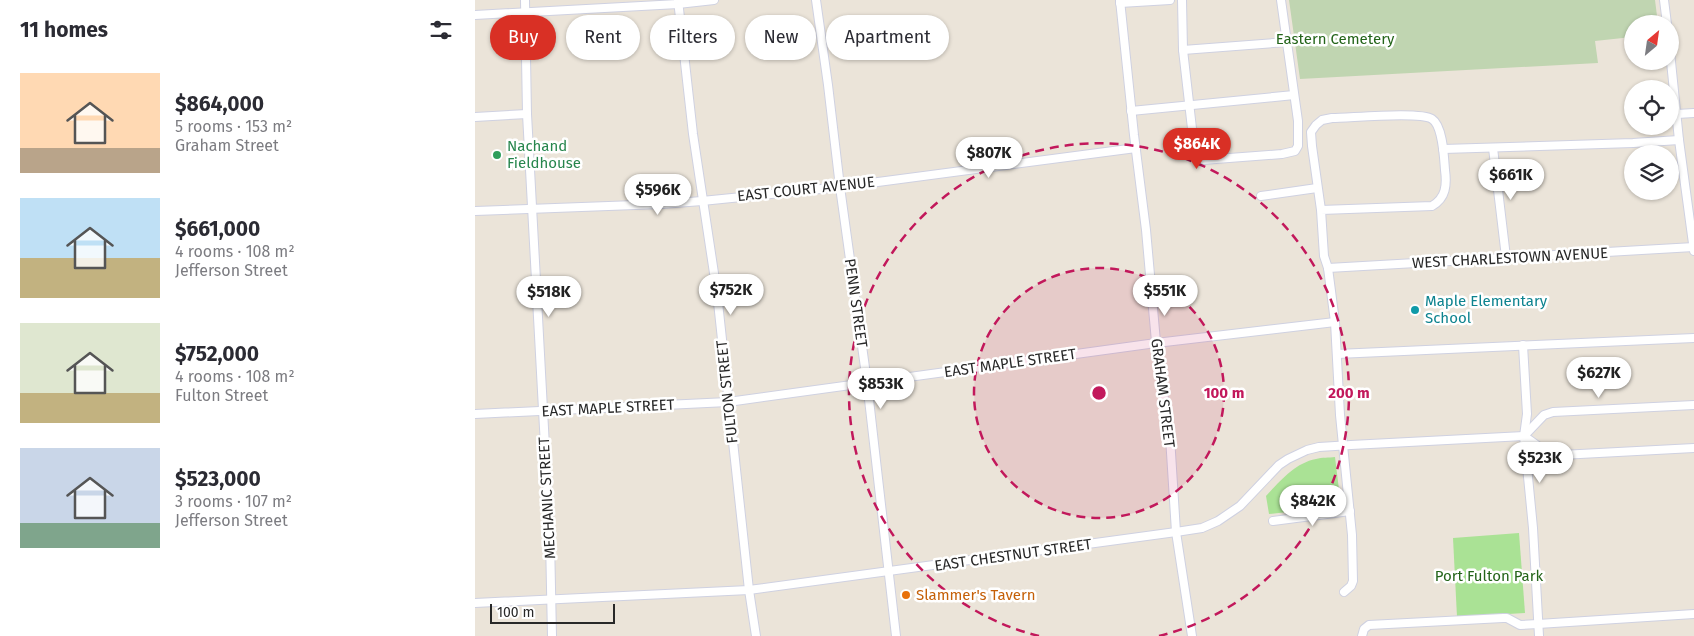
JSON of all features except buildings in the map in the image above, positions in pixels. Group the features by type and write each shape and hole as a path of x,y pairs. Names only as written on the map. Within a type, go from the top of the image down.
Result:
{"street":[{"name":"MECHANIC STREET","path":"525,0 527,114 550,539 552,636"},
{"path":"475,15 714,0"},
{"name":"PENN STREET","path":"816,0 828,85 839,187 867,382 895,636"},
{"path":"1120,1 1170,0"},
{"path":"1182,0 1183,50 1194,146 1199,158 1203,160 1282,154 1295,150 1298,146 1299,133 1281,0"},
{"path":"1664,0 1666,15"},
{"name":"GRAHAM STREET","path":"1120,1 1146,230 1156,343 1170,437 1176,532 1192,636"},
{"name":"FULTON STREET","path":"678,2 684,66 717,293 749,590 756,636"},
{"path":"1183,50 1287,42"},
{"path":"1131,111 1294,95"},
{"path":"1679,114 1694,113"},
{"path":"475,116 527,114"},
{"path":"1321,210 1432,206 1440,202 1446,189 1447,181 1443,150 1437,125 1433,119 1423,116 1322,120 1311,132 1321,210 1324,256 1328,268 1335,322 1340,415 1350,511 1354,573 1351,586 1344,592"},
{"path":"1679,135 1694,249"},
{"path":"1443,150 1633,144 1679,140"},
{"name":"EAST COURT AVENUE","path":"475,211 662,204 839,187 1136,148"},
{"path":"1493,148 1506,257"},
{"path":"1261,196 1317,188"},
{"name":"WEST CHARLESTOWN AVENUE","path":"1328,268 1506,257 1694,249"},
{"name":"EAST MAPLE STREET","path":"475,414 728,402 1156,343 1335,322"},
{"path":"1337,354 1694,338"},
{"path":"1523,345 1527,414 1524,436 1533,528 1539,636"},
{"path":"1524,436 1544,415 1553,412 1694,405"},
{"path":"1524,436 1545,451 1561,454 1694,448"},
{"name":"EAST CHESTNUT STREET","path":"475,603 749,590 1202,528 1218,521 1240,506 1279,465 1307,450 1343,445 1524,436"},
{"path":"1273,521 1350,511"},
{"path":"1363,633 1369,625 1503,618 1520,624 1538,624 1694,614"}],"green space":[{"name":"Eastern Cemetery","path":"1289,0 1655,0 1657,15 1624,15 1624,38 1595,41 1598,63 1300,79"},
{"path":"1335,457 1341,506 1269,514 1266,496 1288,473 1308,461"},
{"name":"Port Fulton Park","path":"1519,533 1525,613 1457,617 1453,538"}],"place":[{"name":"Nachand Fieldhouse","path":"497,155"},
{"name":"Maple Elementary School","path":"1415,310"},
{"name":"Slammer's Tavern","path":"906,595"}]}
